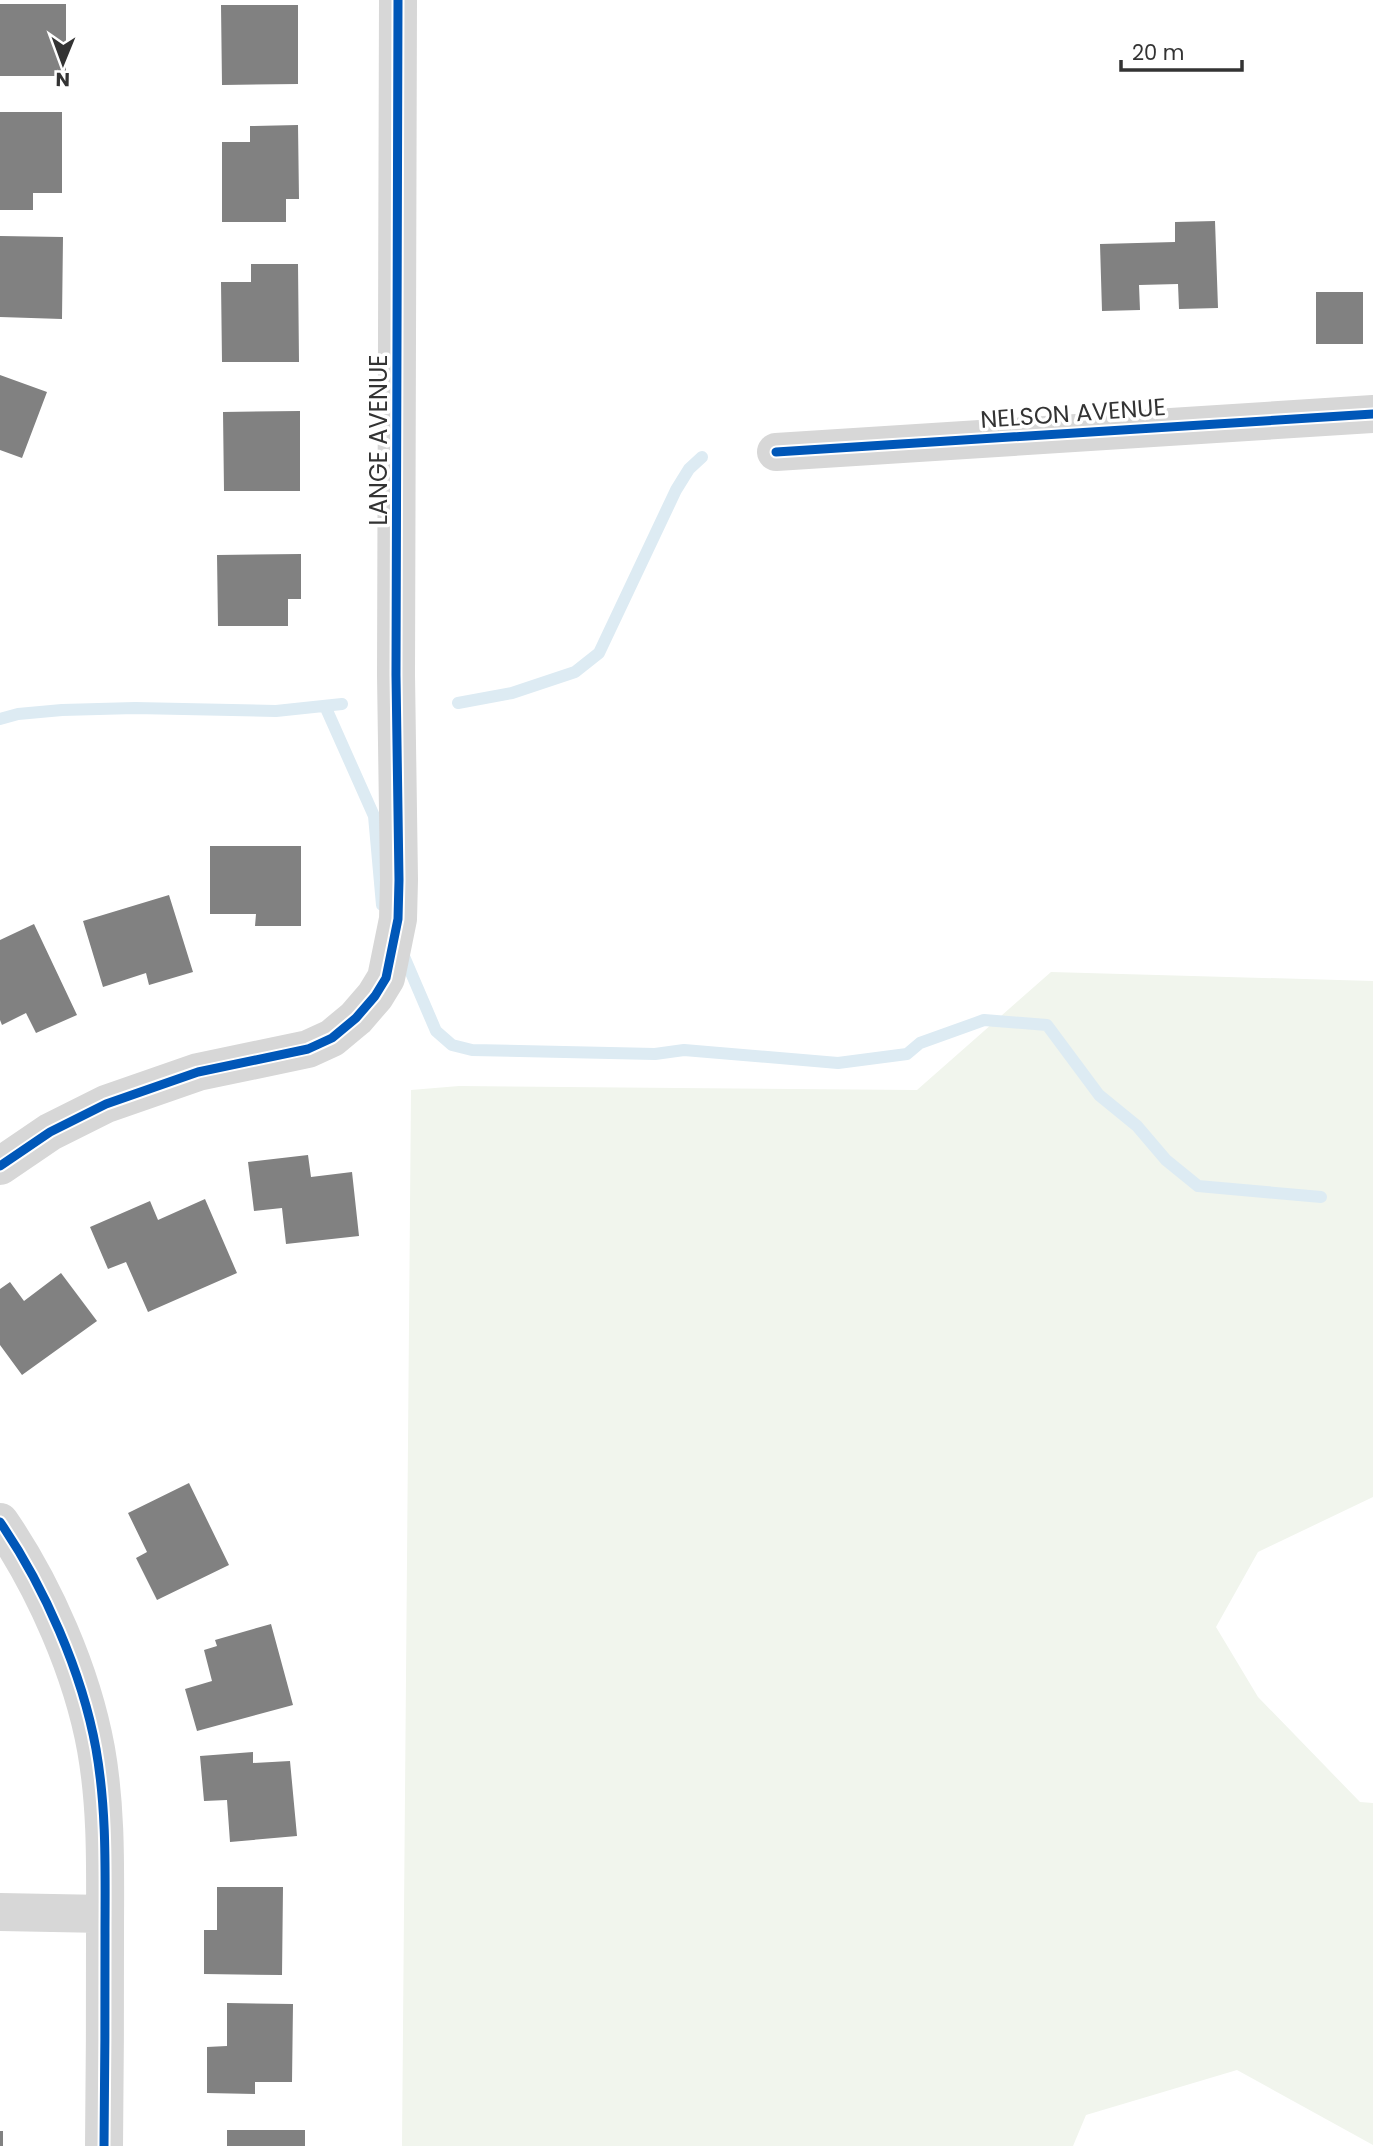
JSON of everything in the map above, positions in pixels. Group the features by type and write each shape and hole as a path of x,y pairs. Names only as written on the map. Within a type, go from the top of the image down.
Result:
{"street":[{"name":"LANGE AVENUE","path":"0,1166 50,1132 106,1104 198,1072 308,1049 332,1038 356,1018 386,978 398,919 399,880 396,675 398,0"},
{"name":"NELSON AVENUE","path":"776,452 1373,414"},
{"path":"0,1522 23,1556 56,1622 83,1700 96,1748 106,1828 104,2146"},
{"path":"0,1912 105,1914"}],"shaded area":[{"path":"1051,972 1373,981 1373,1497 1258,1552 1216,1627 1258,1697 1360,1802 1373,1803 1373,2145 1237,2070 1086,2115 1073,2146 402,2146 411,1090 459,1086 917,1090"}],"building":[{"path":"0,4 66,4 66,76 0,76"},
{"path":"221,5 298,5 298,84 222,85"},
{"path":"0,112 62,112 62,193 33,193 33,210 0,210"},
{"path":"298,125 299,199 286,199 286,222 222,222 222,142 250,142 250,126"},
{"path":"1215,221 1218,308 1179,309 1178,284 1139,285 1140,310 1102,311 1100,244 1175,242 1175,222"},
{"path":"0,236 63,237 62,319 0,317"},
{"path":"251,264 298,264 299,362 222,362 221,282 251,282"},
{"path":"1316,292 1363,292 1363,344 1316,344"},
{"path":"0,375 47,392 22,458 0,450"},
{"path":"300,411 300,491 224,491 223,412"},
{"path":"301,554 301,599 288,599 288,626 218,626 217,555"},
{"path":"210,846 301,846 301,926 255,926 256,914 210,914"},
{"path":"169,895 193,972 149,985 146,973 103,987 83,921"},
{"path":"34,924 77,1015 36,1033 26,1013 2,1025 0,1020 0,940"},
{"path":"308,1155 311,1177 352,1172 359,1236 286,1244 282,1208 254,1211 248,1162"},
{"path":"205,1199 237,1273 148,1312 126,1262 108,1269 90,1227 150,1201 158,1220"},
{"path":"61,1273 97,1321 22,1375 0,1345 0,1289 10,1282 24,1301"},
{"path":"189,1483 229,1565 157,1600 136,1558 147,1552 128,1513"},
{"path":"271,1624 293,1705 197,1731 185,1689 212,1681 204,1650 217,1646 215,1640"},
{"path":"253,1752 253,1763 290,1761 297,1836 230,1842 227,1800 204,1801 200,1756"},
{"path":"217,1887 283,1887 282,1975 204,1974 204,1930 217,1930"},
{"path":"227,2003 293,2004 292,2082 255,2082 255,2094 207,2093 207,2047 227,2046"},
{"path":"227,2130 305,2130 305,2146 227,2146"},
{"path":"0,2131 3,2131 3,2146 0,2146"}],"waterway":[{"path":"458,703 512,693 575,672 599,653 676,490 689,469 702,457"},
{"path":"0,719 18,714 62,710 135,708 276,711 342,704"},
{"path":"325,706 374,816 382,905"},
{"path":"403,954 436,1031 452,1045 472,1050 655,1054 684,1050 838,1063 907,1054 920,1043 984,1020 1047,1025 1099,1095 1137,1126 1166,1160 1198,1186 1321,1197"}],"cycle path":[{"path":"0,1166 50,1132 106,1104 198,1072 308,1049 332,1038 356,1018 386,978 398,919 399,880 396,675 398,0"},
{"path":"776,452 1373,414"},
{"path":"0,1522 32,1574 59,1631 81,1690 96,1749 105,1842 104,2146"}]}
